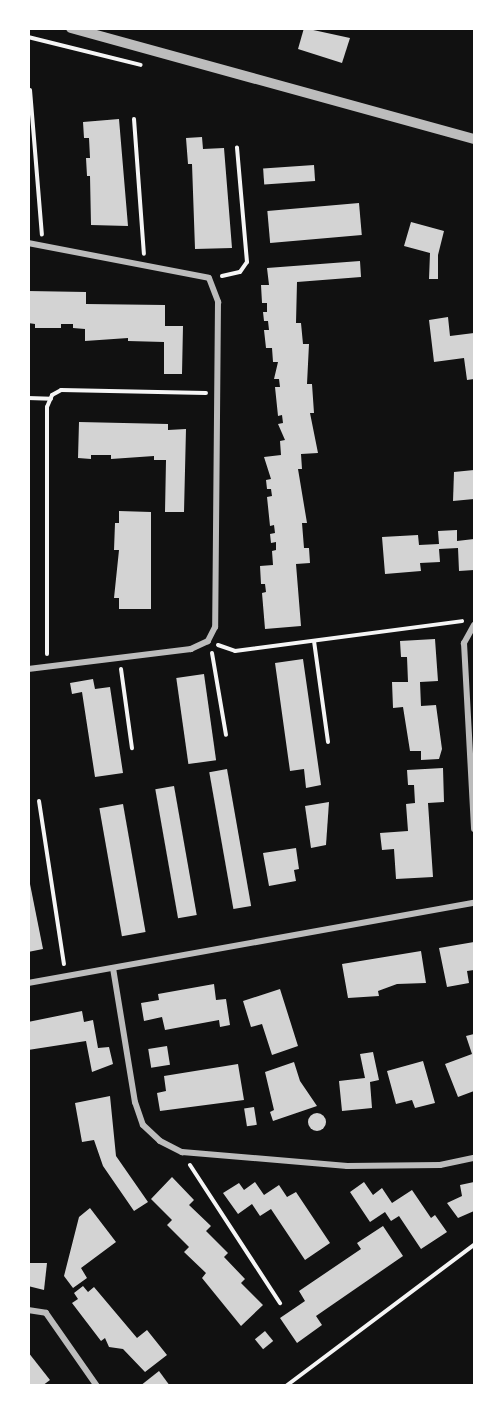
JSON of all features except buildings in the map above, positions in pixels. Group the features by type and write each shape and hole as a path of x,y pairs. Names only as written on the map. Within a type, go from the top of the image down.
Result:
{"street":[{"path":"71,28 474,139"},
{"path":"28,243 209,278 218,302 214,627 208,641 191,649 28,669"},
{"path":"474,625 464,643 474,829"},
{"path":"28,983 474,903"},
{"path":"113,968 135,1102 143,1125 160,1141 182,1152 347,1166 440,1164 474,1158"},
{"path":"28,1310 46,1313 97,1386"}],"path":[{"path":"30,90 43,245"},
{"path":"134,119 145,267"},
{"path":"209,278 240,272 247,262 237,147"},
{"path":"47,667 47,407 51,399 61,390 216,393"},
{"path":"28,398 51,399"},
{"path":"208,641 234,651 474,620"},
{"path":"208,641 217,665 226,735"},
{"path":"314,641 328,742"},
{"path":"119,657 132,748"},
{"path":"39,801 66,976"},
{"path":"182,1152 280,1303"},
{"path":"286,1386 474,1245"}]}
